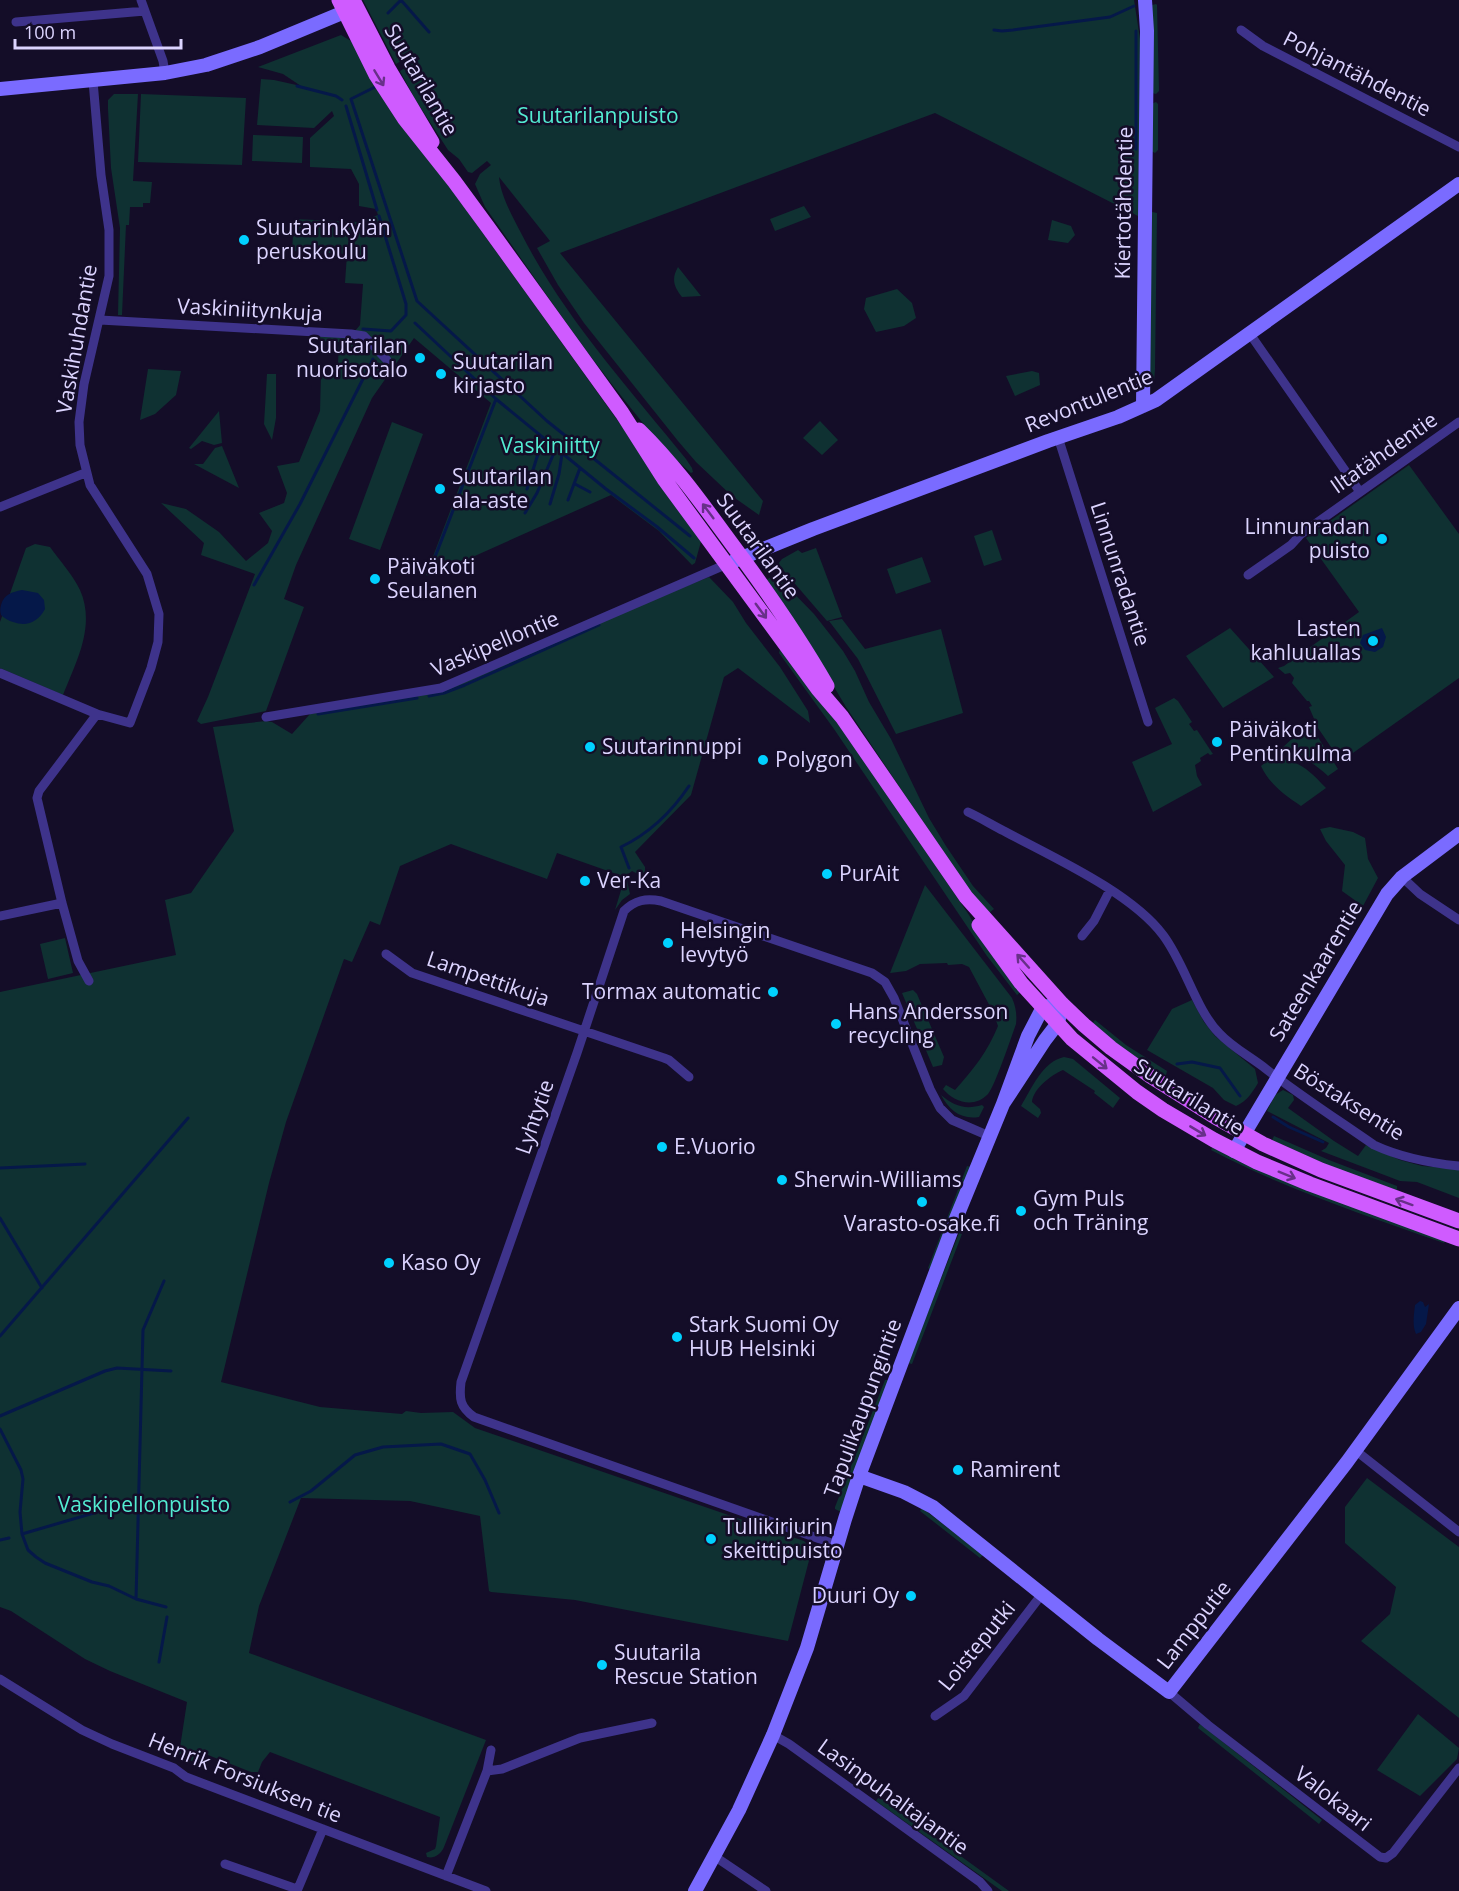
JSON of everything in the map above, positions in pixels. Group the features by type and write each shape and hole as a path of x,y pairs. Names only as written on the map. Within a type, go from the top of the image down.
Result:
{"main road":[{"name":"Suutarilantie","path":"348,5 376,75 404,118 454,181 622,413 648,456 818,689 842,717 966,897 1062,1004 1092,1032 1150,1076 1243,1133 1321,1170 1459,1221"},
{"name":"Suutarilantie","path":"622,413 651,441 688,485 759,580 803,647 842,717"},
{"name":"Suutarilantie","path":"966,897 979,925 1021,983 1072,1039 1137,1092 1201,1133 1257,1162 1459,1239"}],"street":[{"path":"141,0 163,61 165,73"},
{"name":"Kiertotähdentie","path":"1143,406 1147,31 1145,0"},
{"path":"0,89 165,73 224,61 260,47 348,5"},
{"path":"16,22 145,11"},
{"name":"Pohjantähdentie","path":"1241,30 1263,46 1459,147"},
{"name":"Vaskihuhdantie","path":"93,81 101,175 110,230 109,276 81,403 80,446 90,486 147,574 159,614 158,642 151,668 130,723 98,714"},
{"name":"Revontulentie","path":"727,564 813,529 1143,406 1166,394 1459,184"},
{"name":"Vaskiniitynkuja","path":"100,320 351,334 364,336 387,360"},
{"path":"1250,334 1360,492"},
{"name":"Iltatähdentie","path":"1248,575 1291,545 1301,534 1459,422"},
{"name":"Linnunradantie","path":"1058,437 1148,722"},
{"path":"0,507 86,473"},
{"name":"Vaskipellontie","path":"266,717 441,688 727,564"},
{"path":"0,673 98,714 39,791 37,798 78,961 89,981"},
{"name":"Böstaksentie","path":"968,812 1062,861 1141,912 1161,932 1178,956 1205,1012 1218,1032 1240,1052 1374,1144 1416,1160 1459,1166"},
{"name":"Sateenkaarentie","path":"1234,1151 1387,894 1402,877 1459,834"},
{"path":"1402,877 1420,894 1459,920"},
{"path":"1082,936 1094,921 1110,890"},
{"name":"Lyhtytie","path":"837,1545 474,1417 465,1411 461,1402 461,1382 624,911 629,905 644,899 661,901 872,973 885,982 894,998 930,1089 940,1108 952,1120 989,1136"},
{"path":"0,916 62,903"},
{"name":"Lampettikuja","path":"386,954 412,973 669,1060 689,1077"},
{"path":"1043,1007 1062,1004"},
{"name":"Tapulikaupungintie","path":"1003,1104 1058,1023 1062,1004"},
{"name":"Tapulikaupungintie","path":"695,1891 739,1810 773,1735 807,1648 859,1476 1028,1036 1043,1007"},
{"name":"Lampputie","path":"859,1476 904,1492 933,1507 1098,1639 1169,1692 1355,1450 1459,1308"},
{"path":"1355,1450 1459,1532"},
{"name":"Loisteputki","path":"935,1716 964,1696 1042,1594"},
{"name":"Henrik Forsiuksen tie","path":"0,1679 61,1718 112,1744 174,1768 186,1778 486,1891"},
{"name":"Valokaari","path":"1169,1692 1208,1725 1380,1857 1386,1858 1393,1853 1459,1768"},
{"path":"487,1771 502,1769 580,1738 652,1723"},
{"name":"Lasinpuhaltajantie","path":"773,1735 789,1744 952,1861 988,1891"},
{"path":"446,1876 487,1771 491,1750"},
{"path":"225,1864 297,1890 323,1829"},
{"path":"714,1856 766,1891"}],"green space":[{"name":"Suutarilanpuisto","path":"363,0 1134,0 1140,39 1138,216 935,113 560,253 763,501 759,515 732,496 696,462 584,323 558,285 537,248 550,241 499,177 502,192 511,213 556,293 597,350 686,459 693,472 691,473 660,443 614,387 485,207 475,184 480,174 491,165 487,161 472,173 468,172 459,159 448,150 400,71 420,59 415,53 396,64"},
{"path":"1156,4 1159,91 1156,94 1152,93 1152,5"},
{"name":"Vaskiniitty","path":"341,35 351,41 380,90 702,538 695,563 692,565 659,531 611,495 430,576 426,575 491,403 414,338 372,398 296,565 284,599 304,607 266,711 201,724 197,721 255,574 201,555 204,543 161,503 186,509 219,532 246,561 268,543 272,531 259,513 284,503 287,493 277,466 299,462 320,411 321,373 334,373 338,364 339,342 310,341 310,335 350,337 360,325 363,284 345,283 347,254 292,251 294,219 359,222 378,215 376,209 359,206 359,184 351,169 310,167 310,138 334,116 332,111 314,128 257,125 261,79 301,86 283,74 258,67"},
{"path":"114,94 138,94 133,181 152,182 150,203 143,203 143,207 130,207 129,225 126,225 122,315 118,315 120,228 111,168 108,109 108,100"},
{"path":"141,94 246,98 242,165 138,162"},
{"path":"1156,102 1158,104 1158,150 1155,153 1151,151 1151,104"},
{"path":"253,135 303,137 302,163 252,161"},
{"path":"804,206 811,217 775,231 770,219"},
{"path":"1152,212 1157,213 1155,369 1154,382 1151,385 1149,383"},
{"path":"1052,220 1071,226 1075,235 1068,243 1048,240"},
{"path":"678,267 701,296 682,297 674,283"},
{"path":"897,289 912,303 916,318 904,326 876,332 864,309 866,298"},
{"path":"148,369 181,371 176,395 155,414 140,420"},
{"path":"1032,371 1039,373 1040,385 1015,396 1006,376"},
{"path":"267,374 276,374 276,418 272,440 264,424"},
{"path":"219,411 222,443 214,445 202,441 191,449 189,448"},
{"path":"820,421 838,440 822,455 803,438"},
{"path":"392,422 423,434 380,550 349,539"},
{"path":"222,446 239,488 194,464 203,464 215,448"},
{"path":"1409,465 1459,534 1459,678 1343,760 1337,752 1335,753 1318,728 1309,707 1312,706 1292,683 1294,678 1290,673 1285,674 1278,668 1359,612 1306,538"},
{"path":"992,530 1002,560 984,566 974,536"},
{"path":"35,544 50,547 74,579 84,603 86,617 82,644 63,695 0,668 0,622 26,548"},
{"path":"816,548 842,617 827,621 778,564 782,559 798,550 802,553"},
{"path":"922,557 931,582 896,594 887,569"},
{"path":"774,575 814,614 843,651 891,739 929,818 973,886 994,909 989,913 978,904 846,707 806,640 766,580"},
{"name":"Vaskipellonpuisto","path":"709,577 733,602 780,667 808,711 810,723 738,668 724,677 691,795 635,852 645,867 645,873 638,874 632,871 626,876 630,894 615,910 625,877 557,853 547,879 451,844 400,866 380,925 370,921 352,962 344,959 286,1122 221,1382 320,1407 402,1414 406,1411 453,1412 475,1428 804,1541 812,1549 788,1641 575,1600 491,1592 489,1591 480,1516 410,1501 301,1498 259,1606 249,1653 486,1740 444,1847 437,1855 427,1857 426,1853 435,1849 436,1846 440,1817 270,1752 258,1772 251,1772 203,1753 195,1763 179,1754 187,1702 85,1659 11,1611 0,1607 0,992 176,955 165,900 191,893 234,831 213,727 266,721 292,734 310,714 406,698"},
{"path":"842,619 865,649 941,629 963,713 896,734 858,659 829,621"},
{"path":"1230,628 1274,677 1223,708 1186,656"},
{"path":"780,649 849,738 969,915 990,953 1022,991 1017,995 987,956 834,729 779,653"},
{"path":"1174,698 1192,722 1189,724 1194,731 1197,730 1213,754 1208,753 1195,765 1202,785 1153,812 1132,762 1172,744 1155,708"},
{"path":"1309,723 1338,769 1328,776 1307,760 1282,748"},
{"path":"1272,757 1296,763 1326,788 1301,806 1278,789 1265,773 1261,766"},
{"path":"1330,827 1353,832 1365,838 1368,859 1378,878 1363,906 1342,891 1345,865 1326,841 1320,829"},
{"path":"925,885 1012,998 1015,1008 1016,1024 999,1072 988,1094 977,1101 958,1100 943,1089 946,1085 955,1090 962,1083 985,1052 998,1026 969,967 947,963 920,964 906,971 890,973"},
{"path":"65,938 73,973 48,979 40,944"},
{"path":"913,990 917,994 944,1057 942,1065 933,1067 902,993"},
{"path":"1192,1000 1215,1036 1255,1069 1258,1083 1246,1099 1236,1106 1224,1100 1213,1088 1147,1050 1172,1009"},
{"path":"1095,1020 1126,1045 1167,1071 1166,1075 1147,1067 1127,1053 1092,1024"},
{"path":"1064,1057 1073,1059 1120,1098 1113,1108 1094,1093 1095,1091 1063,1070 1039,1087 1033,1097 1032,1102 1041,1113 1038,1118 1021,1106 1044,1070 1056,1060"},
{"path":"1283,1090 1293,1095 1294,1100 1288,1108 1358,1156 1366,1145 1400,1160 1422,1166 1459,1169 1459,1198 1417,1182 1400,1181 1321,1151 1329,1143 1267,1111 1275,1095"},
{"path":"941,1095 960,1106 982,1105 984,1107 979,1117 967,1117 956,1113"},
{"path":"1274,1136 1397,1186 1397,1190 1343,1172 1272,1140"},
{"path":"1213,1146 1445,1241 1444,1243 1355,1212 1296,1189 1211,1150"},
{"path":"967,1166 971,1167 931,1270 928,1268"},
{"path":"959,1233 962,1234 912,1364 908,1363"},
{"path":"885,1380 889,1380 841,1512 835,1507"},
{"path":"1367,1478 1459,1547 1459,1718 1361,1641 1390,1614 1396,1587 1345,1543 1345,1507"},
{"path":"922,1508 983,1555 980,1558 920,1511"},
{"path":"1418,1714 1459,1748 1457,1759 1420,1796 1377,1770"},
{"path":"1200,1724 1322,1820 1319,1824 1198,1728"},
{"path":"879,1797 1009,1891 1002,1891 876,1801"}],"water":[{"path":"22,590 38,593 44,600 45,609 35,620 27,624 10,621 0,612 2,601 6,596"},
{"name":"Lasten kahluuallas","path":"1382,628 1386,637 1383,647 1375,652 1365,650 1360,643 1363,635"},
{"path":"1420,1301 1425,1307 1429,1304 1426,1324 1421,1332 1416,1334 1415,1305"}],"waterway":[{"path":"388,13 401,0 429,32"},
{"path":"994,30 1013,30 1110,17 1134,6"},
{"path":"1136,31 1136,149"},
{"path":"297,86 336,96 342,100"},
{"path":"377,86 351,99 417,301 547,421 690,536"},
{"path":"346,106 377,210"},
{"path":"363,329 391,331 406,315 406,304 379,216"},
{"path":"415,323 496,399 694,558"},
{"path":"254,585 300,504 373,359"},
{"path":"430,570 496,399"},
{"path":"527,489 543,438"},
{"path":"525,513 537,493 556,448"},
{"path":"550,504 562,454"},
{"path":"568,500 580,468"},
{"path":"575,484 590,492"},
{"path":"429,696 465,685 599,625"},
{"path":"318,714 417,698"},
{"path":"629,868 621,847 659,821 689,786"},
{"path":"1177,1064 1192,1062 1220,1068 1240,1096"},
{"path":"1273,1117 1323,1142"},
{"path":"0,1336 188,1118"},
{"path":"0,1168 85,1164"},
{"path":"0,1218 42,1288"},
{"path":"136,1599 143,1330 164,1281"},
{"path":"0,1416 105,1371 117,1368 171,1371"},
{"path":"0,1429 21,1470 23,1479 20,1512 22,1534 28,1550 45,1563 92,1582 109,1586 136,1599 166,1607"},
{"path":"290,1502 311,1491 355,1455 383,1447 441,1444 470,1454 485,1480 499,1513"},
{"path":"22,1534 128,1503"},
{"path":"0,1540 9,1538"},
{"path":"159,1662 167,1617"}],"place":[{"name":"Suutarinkylän peruskoulu","path":"244,240"},
{"name":"Suutarilan nuorisotalo","path":"420,358"},
{"name":"Suutarilan kirjasto","path":"441,374"},
{"name":"Suutarilan ala-aste","path":"440,489"},
{"name":"Linnunradan puisto","path":"1382,539"},
{"name":"Päiväkoti Seulanen","path":"375,579"},
{"name":"Lasten kahluuallas","path":"1373,641"},
{"name":"Päiväkoti Pentinkulma","path":"1217,742"},
{"name":"Suutarinnuppi","path":"590,747"},
{"name":"Polygon","path":"763,760"},
{"name":"PurAit","path":"827,874"},
{"name":"Ver-Ka","path":"585,881"},
{"name":"Helsingin levytyö","path":"668,943"},
{"name":"Tormax automatic","path":"773,992"},
{"name":"Hans Andersson recycling","path":"836,1024"},
{"name":"E.Vuorio","path":"662,1147"},
{"name":"Sherwin-Williams","path":"782,1180"},
{"name":"Varasto-osake.fi","path":"922,1202"},
{"name":"Gym Puls och Träning","path":"1021,1211"},
{"name":"Kaso Oy","path":"389,1263"},
{"name":"Stark Suomi Oy HUB Helsinki","path":"677,1337"},
{"name":"Ramirent","path":"958,1470"},
{"name":"Tullikirjurin skeittipuisto","path":"711,1539"},
{"name":"Duuri Oy","path":"911,1596"},
{"name":"Suutarila Rescue Station","path":"602,1665"}]}
